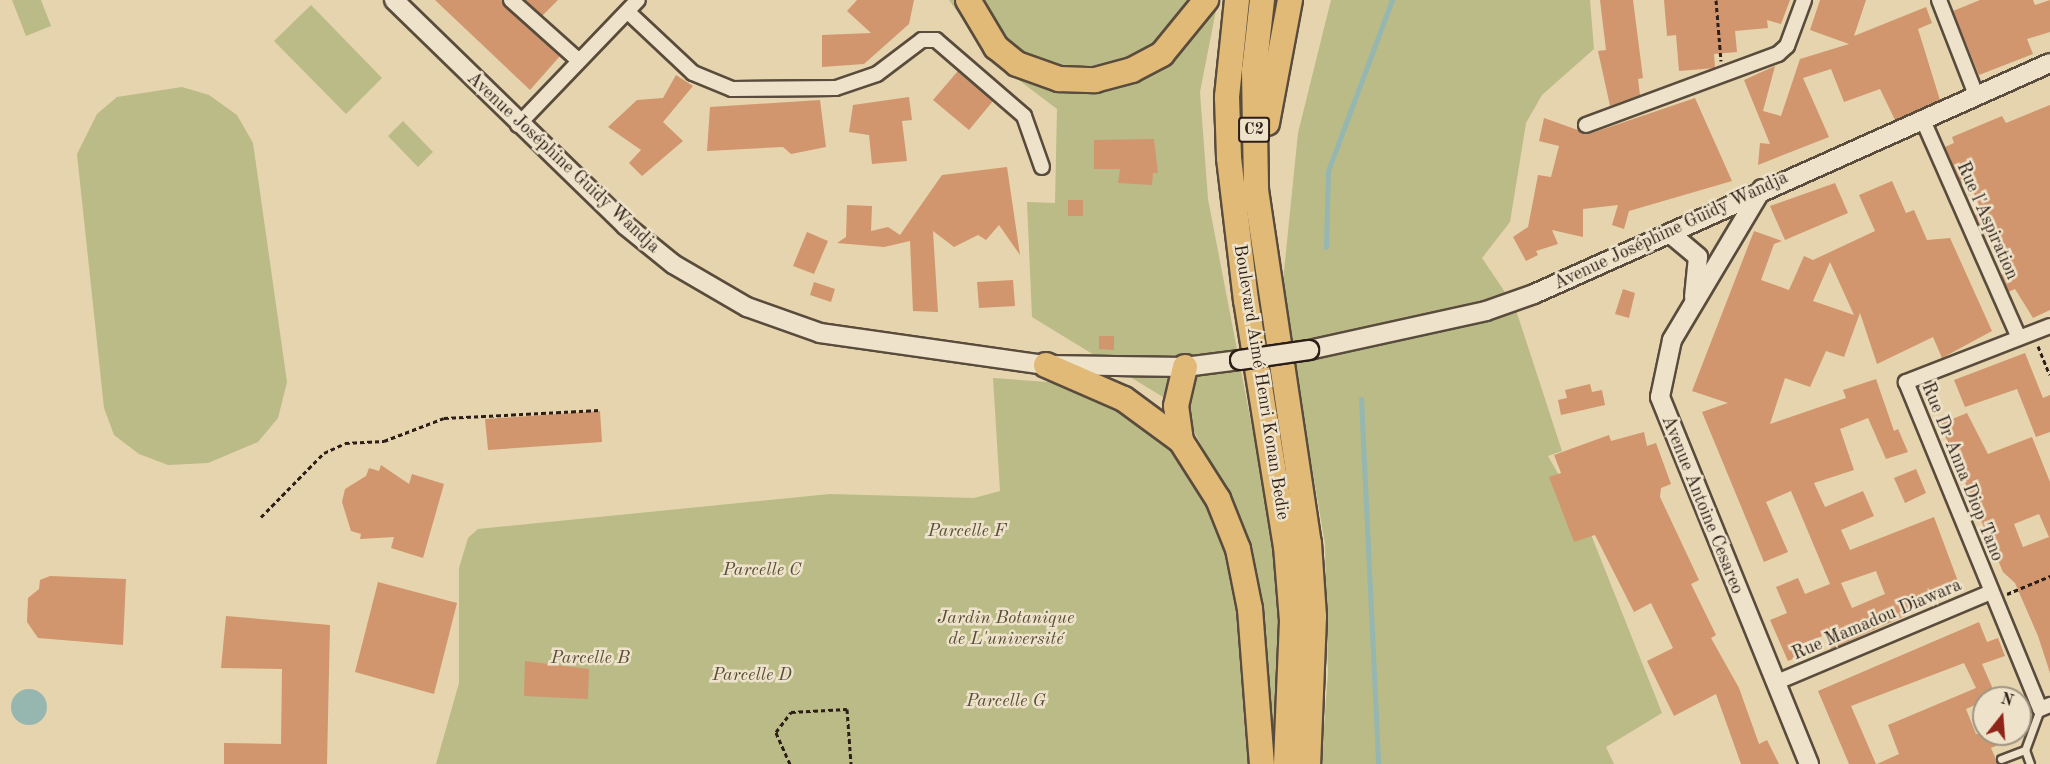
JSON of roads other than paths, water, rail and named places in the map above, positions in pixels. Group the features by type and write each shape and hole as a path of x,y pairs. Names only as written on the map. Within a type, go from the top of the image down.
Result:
{"highway":[{"path":"968,0 990,39 1017,64 1059,79 1095,80 1132,70 1162,54 1206,0"},
{"name":"Boulevard Aimé Henri Konan Bedie","path":"1237,0 1227,97 1230,158 1246,300 1286,546 1292,621 1286,764"},
{"name":"Boulevard Aimé Henri Konan Bedie","path":"1262,0 1254,154 1266,260 1310,543 1314,616 1308,764"},
{"path":"1266,260 1268,111 1290,0"},
{"path":"1046,365 1124,399 1181,441 1218,499 1238,549 1250,609 1262,764"},
{"path":"1181,441 1176,406 1185,367"}],"street":[{"name":"Avenue Joséphine Guidy Wandja","path":"394,0 518,125 673,264 747,307 831,336 1046,365 1185,367 1309,350 1486,311 1672,234 1763,188 2050,63"},
{"path":"511,0 578,60"},
{"path":"518,125 578,60 639,0"},
{"path":"1586,125 1723,78 1787,46 1804,0"},
{"path":"1939,0 1976,95"},
{"path":"628,12 693,73 732,89 836,88 877,74 922,40 936,40 1024,116 1042,167"},
{"name":"Rue l'Aspiration","path":"1922,118 2025,336"},
{"name":"Avenue Antoine Cesareo","path":"1763,188 1667,352 1660,397 1809,764"},
{"path":"1672,234 1698,257 1690,311"},
{"name":"Rue Dr Anna Diop Tano","path":"2045,707 1993,596 1901,382 2050,326"},
{"name":"Rue Mamadou Diawara","path":"1777,682 1993,596"}],"lane":[{"path":"2001,759 2025,750 2045,707"},
{"path":"2025,750 2030,764"}],"water":[{"path":"29,689 42,694 47,707 42,720 29,725 16,720 11,707 16,694"}],"waterway":[{"path":"1326,247 1328,171 1392,0"},
{"path":"1361,399 1378,764"}],"park label":[{"name":"Parcelle F","path":"967,531"},
{"name":"Parcelle C","path":"762,570"},
{"name":"Jardin Botanique de L'université","path":"1006,629"},
{"name":"Parcelle B","path":"590,658"},
{"name":"Parcelle D","path":"752,675"},
{"name":"Parcelle G","path":"1006,701"}]}
